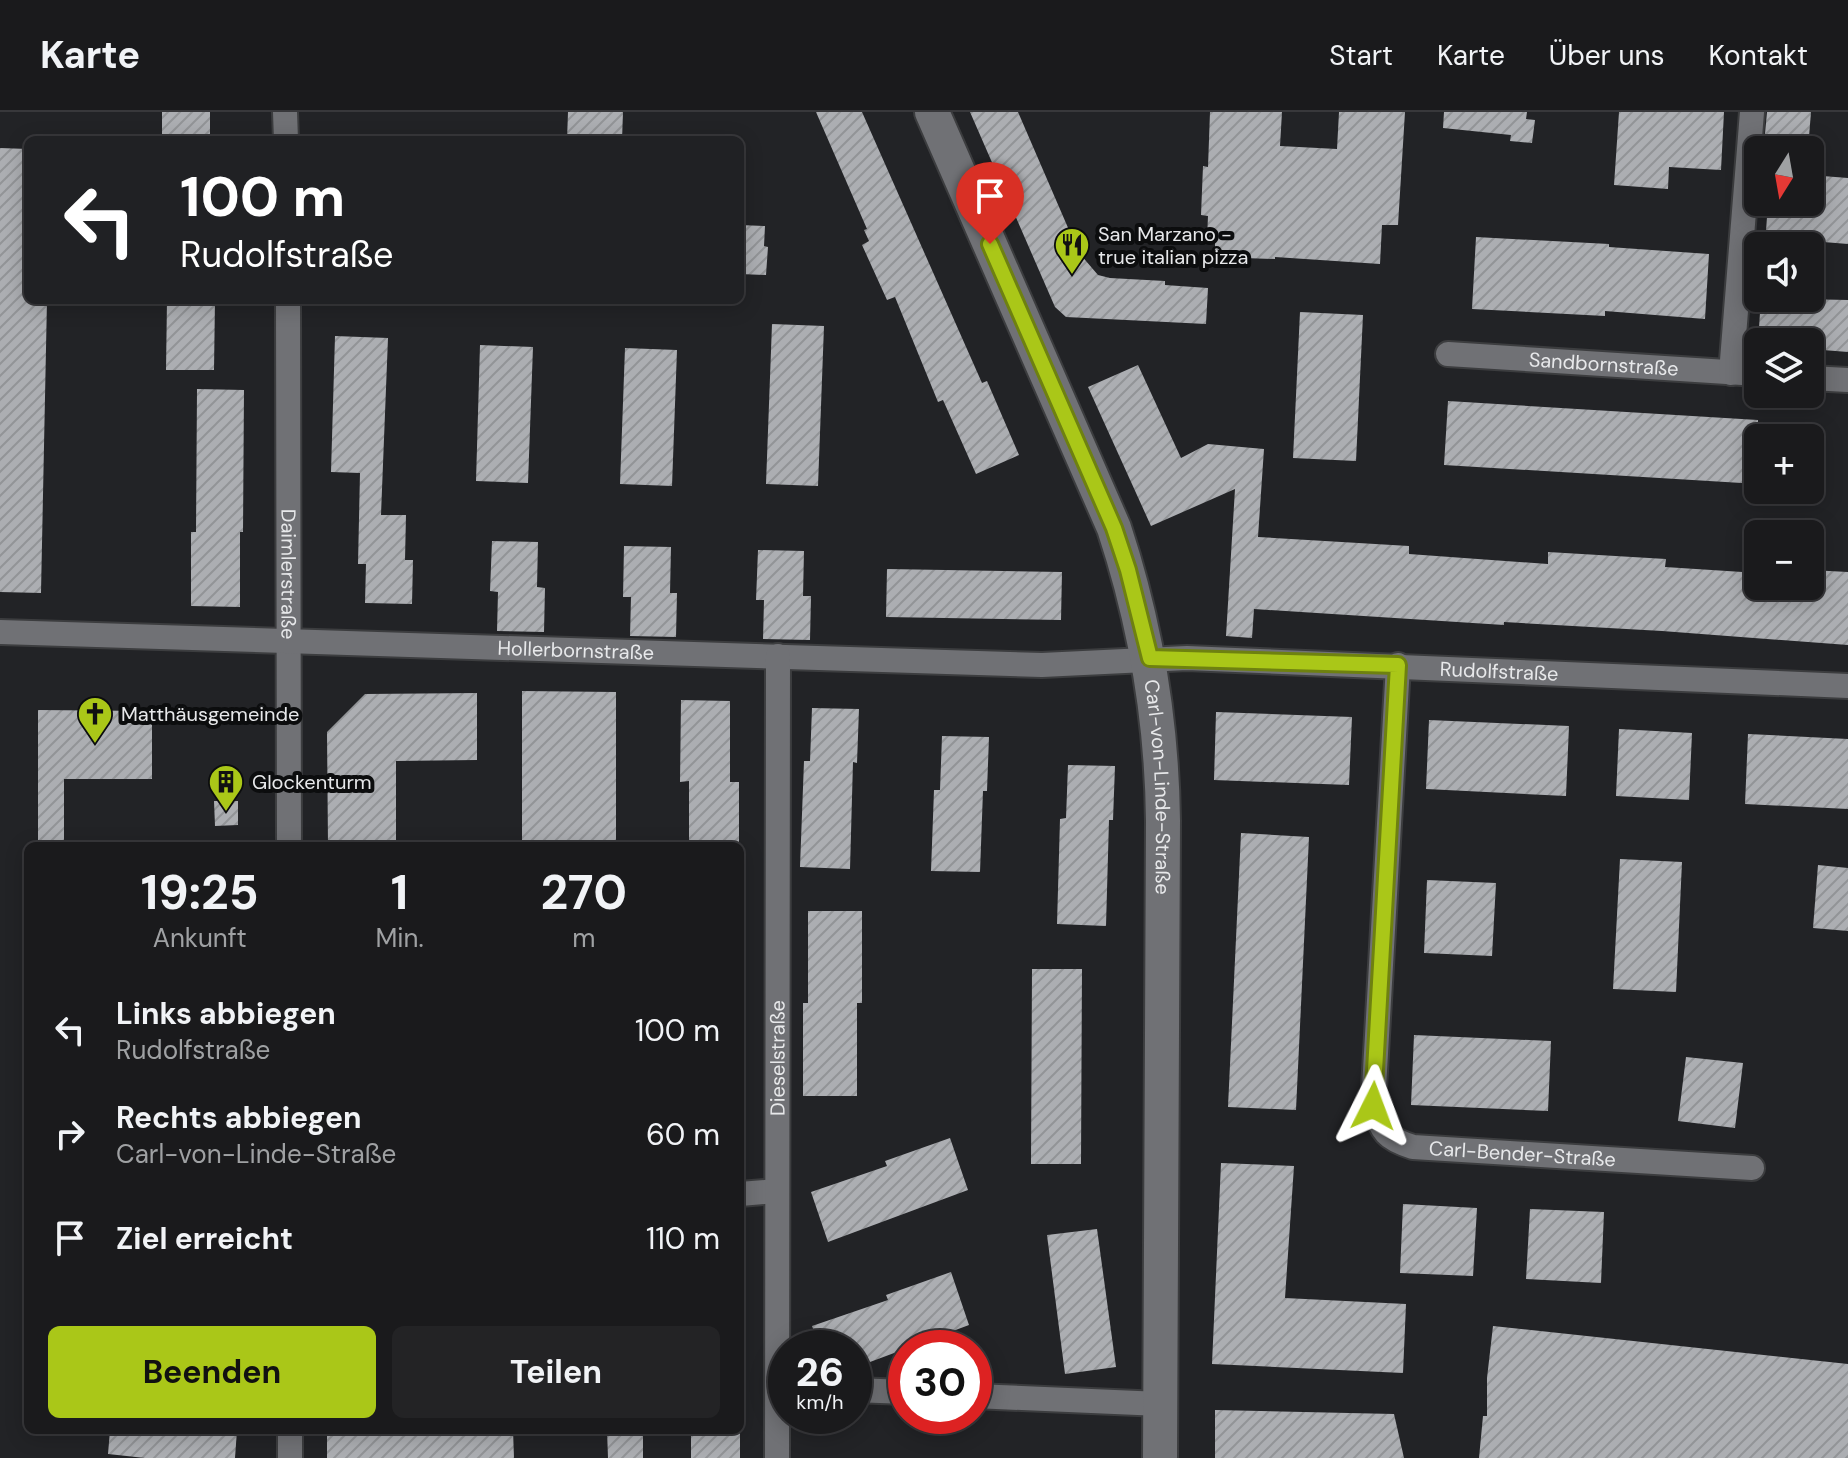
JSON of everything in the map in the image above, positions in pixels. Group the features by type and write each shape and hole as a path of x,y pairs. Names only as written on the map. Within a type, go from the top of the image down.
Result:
{"street":[{"path":"285,112 286,136"},
{"name":"Carl-von-Linde-Straße","path":"932,112 1114,528 1150,658 1162,766 1163,821 1160,1458"},
{"path":"1731,373 1752,112"},
{"name":"Daimlerstraße","path":"288,304 289,842"},
{"name":"Sandbornstraße","path":"1448,354 1744,373"},
{"path":"1824,379 1848,380"},
{"name":"Hollerbornstraße","path":"0,632 1042,665 1150,658"},
{"name":"Dieselstraße","path":"778,656 776,1191 780,1330"},
{"name":"Rudolfstraße","path":"1150,658 1398,665 1848,686"},
{"name":"Carl-Bender-Straße","path":"1398,665 1373,1106 1382,1130 1395,1141 1413,1147 1752,1168"},
{"path":"744,1194 776,1191"},
{"path":"992,1397 1161,1404"},
{"path":"290,1434 290,1458"},
{"name":"Dieselstraße","path":"777,1458 779,1434"}],"building":[{"path":"162,112 210,112 210,136 162,136"},
{"path":"568,112 623,112 622,136 567,136"},
{"path":"816,112 862,112 982,383 987,381 1019,455 976,474 943,400 938,402 895,297 887,300 862,245 869,241 864,230 867,229"},
{"path":"970,112 1018,112 1080,254 1098,275 1208,288 1206,324 1066,317 1055,307"},
{"path":"1210,112 1282,112 1280,146 1337,149 1339,112 1405,112 1398,225 1382,225 1380,264 1275,257 1215,257 1215,238 1207,238 1208,216 1201,215 1203,166 1208,167"},
{"path":"1444,112 1527,112 1526,119 1535,120 1532,143 1510,141 1511,135 1443,128"},
{"path":"1619,112 1724,112 1721,170 1669,167 1668,189 1614,185"},
{"path":"1767,112 1811,112 1809,136 1765,136"},
{"path":"0,148 24,149 24,304 47,304 41,593 0,592"},
{"path":"1824,176 1848,178 1848,244 1824,242 1824,232 1766,232 1767,216 1824,216"},
{"path":"744,225 765,226 764,246 768,247 766,275 744,274"},
{"path":"1476,237 1609,244 1609,247 1709,254 1705,319 1605,311 1605,316 1472,309"},
{"path":"1824,299 1848,300 1848,352 1824,350 1824,328 1759,328 1760,312 1824,312"},
{"path":"167,304 215,304 214,370 166,370"},
{"path":"1300,312 1363,315 1356,461 1293,458"},
{"path":"772,324 824,326 818,486 766,484"},
{"path":"335,336 388,338 381,515 406,515 405,560 413,560 412,604 365,603 366,564 358,564 360,473 331,472"},
{"path":"480,345 533,347 528,483 476,481"},
{"path":"625,348 677,350 672,486 620,484"},
{"path":"1138,365 1181,458 1208,444 1264,449 1258,537 1409,546 1409,554 1548,564 1548,552 1666,559 1665,567 1744,572 1744,600 1824,600 1824,571 1848,572 1848,645 1662,631 1504,622 1504,625 1254,609 1252,638 1226,636 1235,489 1151,526 1088,387"},
{"path":"197,389 244,390 240,607 191,606 191,532 196,532"},
{"path":"1448,401 1758,420 1758,424 1744,424 1744,483 1444,465"},
{"path":"492,541 538,542 537,587 545,588 544,632 497,631 498,592 490,591"},
{"path":"624,546 671,547 670,593 677,593 676,637 630,636 631,597 623,597"},
{"path":"758,550 804,551 803,596 811,596 810,640 763,639 764,600 756,600"},
{"path":"887,569 1062,572 1061,620 886,617"},
{"path":"522,691 616,692 616,842 522,842"},
{"path":"477,693 477,760 396,761 396,840 328,842 327,732 365,694"},
{"path":"681,700 730,701 730,782 739,782 739,842 689,842 689,781 680,782"},
{"path":"812,708 859,709 857,763 853,762 850,869 800,867 804,761 810,761"},
{"name":"Matthäusgemeinde","path":"38,710 152,711 152,779 64,779 64,842 38,842"},
{"path":"1216,712 1352,717 1349,785 1214,780"},
{"path":"1429,720 1569,726 1566,796 1426,789"},
{"path":"1619,729 1692,733 1689,800 1616,796"},
{"path":"1748,734 1848,739 1848,809 1745,804"},
{"path":"942,736 989,737 980,872 931,871 934,790 940,790"},
{"path":"1068,765 1115,766 1113,820 1109,820 1106,926 1057,924 1060,819 1066,818"},
{"name":"Glockenturm","path":"214,801 238,801 238,825 215,826"},
{"path":"1241,833 1309,837 1296,1110 1228,1107"},
{"path":"1620,859 1682,862 1676,992 1613,989"},
{"path":"1818,865 1848,868 1848,931 1813,928"},
{"path":"1427,880 1496,883 1492,956 1424,953"},
{"path":"808,911 862,911 862,1003 857,1003 857,1096 803,1096 803,1003 808,1003"},
{"path":"1032,969 1082,969 1081,1164 1031,1164"},
{"path":"1414,1035 1551,1041 1548,1111 1411,1105"},
{"path":"1686,1057 1743,1063 1735,1128 1678,1121"},
{"path":"950,1138 968,1190 828,1242 811,1192 887,1166 885,1161"},
{"path":"1221,1163 1294,1166 1285,1298 1406,1304 1403,1373 1212,1364"},
{"path":"1403,1204 1477,1208 1473,1276 1400,1273"},
{"path":"1530,1209 1604,1212 1601,1283 1526,1279"},
{"path":"1097,1229 1116,1367 1065,1374 1047,1235"},
{"path":"951,1272 969,1325 956,1330 888,1330 888,1355 872,1361 872,1330 813,1330 812,1326 888,1300 886,1295"},
{"path":"1493,1326 1848,1364 1848,1458 1479,1458 1483,1416 1487,1416 1487,1378"},
{"path":"1215,1410 1394,1414 1404,1458 1215,1458"},
{"path":"110,1434 237,1434 235,1458 145,1458 108,1454"},
{"path":"327,1434 513,1434 514,1458 327,1458"},
{"path":"607,1434 643,1434 643,1458 608,1458"},
{"path":"691,1434 740,1434 740,1458 691,1458"}],"place":[{"name":"San Marzano - true italian pizza","path":"1072,276"},
{"name":"Matthäusgemeinde","path":"95,745"},
{"name":"Glockenturm","path":"226,813"}],"route":[{"path":"990,244 1114,528 1150,658 1398,665 1373,1106"}]}
